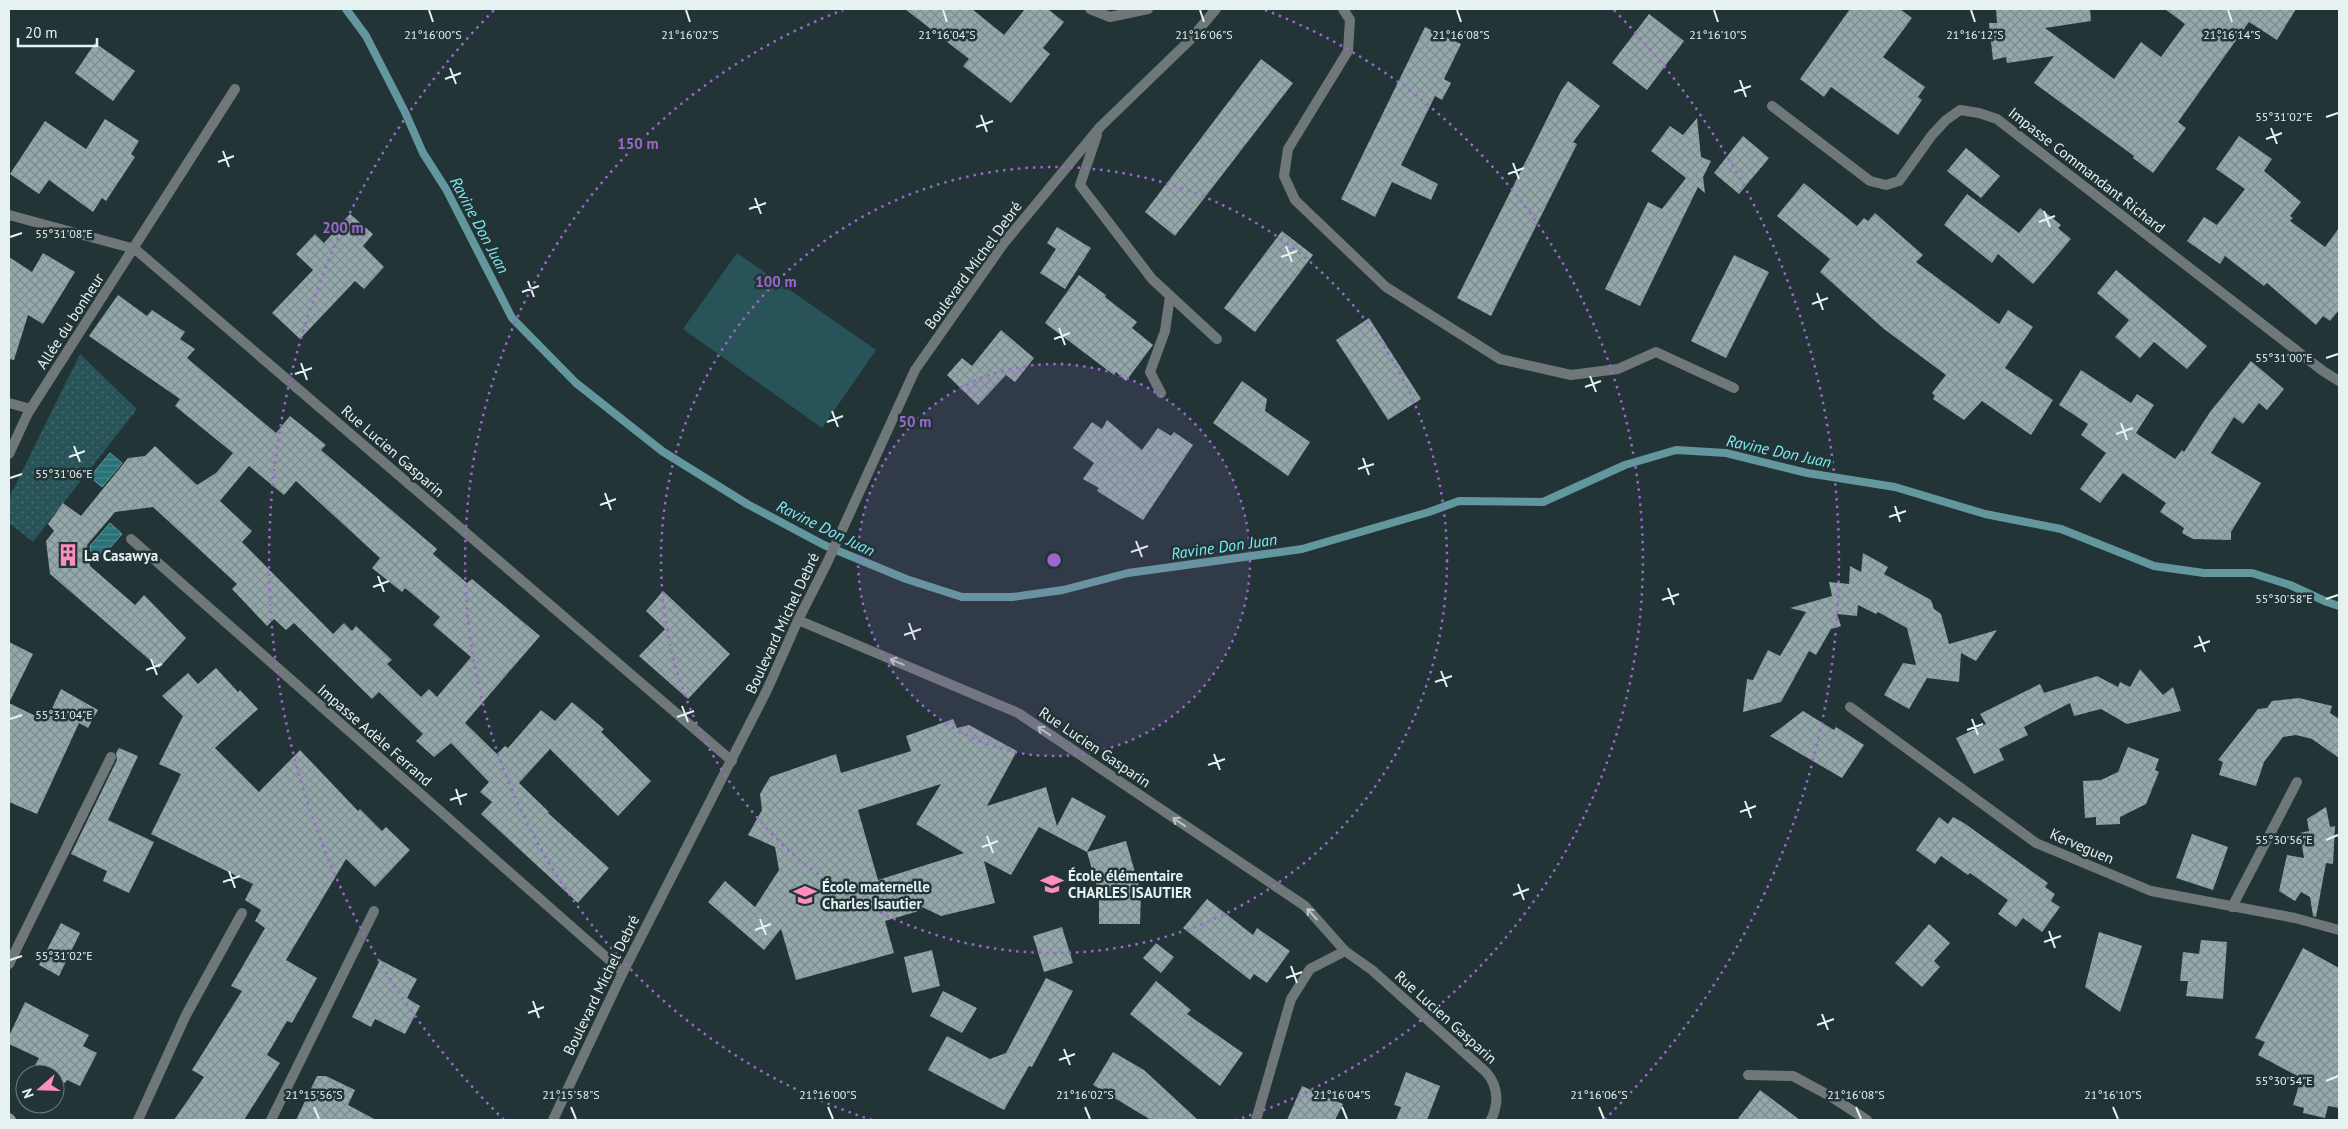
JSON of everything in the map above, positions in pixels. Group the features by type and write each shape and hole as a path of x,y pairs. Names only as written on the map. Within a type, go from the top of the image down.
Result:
{"street":[{"path":"1090,9 1110,17 1148,9"},
{"name":"Boulevard Michel Debré","path":"553,1120 623,972 767,690 915,370 1004,243 1100,127 1189,41 1216,9"},
{"path":"1343,9 1350,20 1348,51 1288,149 1284,176 1295,200 1386,287 1500,360 1571,375 1618,369 1656,352 1734,388"},
{"name":"Allée du bonheur","path":"9,454 31,409 236,89"},
{"name":"Impasse Commandant Richard","path":"1772,106 1870,180 1886,185 1900,181 1932,135 1946,120 1960,110 1979,112 1997,119 2323,371 2339,381"},
{"path":"1100,127 1080,185 1152,279 1217,339"},
{"name":"Rue Lucien Gasparin","path":"9,215 134,249 732,761"},
{"path":"1161,393 1150,372 1165,331 1170,296"},
{"path":"9,403 31,409"},
{"name":"Impasse Adèle Ferrand","path":"131,540 623,972"},
{"name":"Rue Lucien Gasparin","path":"798,620 1018,713 1304,906 1345,950 1372,970 1494,1081 1497,1095 1496,1111 1491,1120"},
{"name":"Kerveguen","path":"1850,707 2036,843 2151,891 2295,918 2339,930"},
{"path":"9,964 111,757"},
{"path":"2232,907 2297,782"},
{"path":"271,1120 374,910"},
{"path":"138,1120 186,1015 242,913"},
{"path":"1256,1120 1291,999 1310,969 1345,950"},
{"path":"1748,1075 1793,1076 1830,1096 1867,1120"}],"shaded area":[{"path":"737,253 876,350 822,428 683,329"},
{"path":"80,354 137,409 33,542 9,523 9,498"},
{"path":"110,453 122,463 102,487 90,477"},
{"path":"110,523 122,534 101,558 91,552 90,546"}],"building":[{"path":"905,9 972,9 1004,35 1025,9 1048,9 1064,22 1043,48 1050,54 1011,103 963,66 969,59"},
{"path":"1850,9 1900,9 1912,18 1883,57 1925,87 1918,97 1922,100 1898,135 1831,87 1824,97 1800,79"},
{"path":"1996,9 2090,9 2091,21 2045,28 2114,79 2141,42 2161,57 2185,24 2165,9 2296,9 2277,40 2249,22 2178,122 2186,128 2153,173 2133,158 2134,156 2034,83 2054,56 2007,63 2006,57 1993,60 1989,23 1997,23"},
{"path":"1649,14 1684,41 1647,90 1612,63"},
{"path":"1425,27 1461,44 1444,79 1451,83 1442,100 1435,96 1401,165 1438,184 1431,200 1392,182 1375,217 1341,199"},
{"path":"95,43 135,71 113,101 75,73"},
{"path":"1261,59 1293,83 1175,236 1145,212"},
{"path":"1568,81 1600,106 1573,142 1577,144 1491,316 1457,298 1561,91"},
{"path":"1697,118 1701,157 1711,161 1703,177 1705,193 1698,187 1640,306 1605,289 1648,202 1662,209 1686,178 1651,151 1670,126 1683,135"},
{"path":"105,119 139,141 131,154 135,157 106,201 102,198 93,212 49,180 39,194 10,174 45,121 86,149"},
{"path":"1743,136 1769,158 1739,194 1714,173"},
{"path":"2239,136 2272,159 2264,171 2301,202 2290,216 2293,218 2290,221 2325,247 2339,228 2339,310 2330,321 2323,316 2316,325 2267,283 2264,286 2225,256 2220,264 2187,241 2204,217 2217,225 2245,189 2216,169"},
{"path":"1966,148 2000,176 1981,198 1947,171"},
{"path":"1804,183 1857,226 1864,218 1868,221 1875,213 1923,255 1916,262 1999,324 2008,310 2033,327 2005,368 2053,400 2031,435 1982,401 1964,420 1933,399 1935,396 1932,393 1946,375 1884,329 1820,272 1830,259 1777,216"},
{"path":"1967,194 2019,233 2040,208 2061,225 2058,228 2071,239 2033,284 1998,254 1992,263 1944,225"},
{"path":"350,214 373,234 363,246 384,267 364,289 355,281 300,339 272,313 313,270 296,254 315,234 324,243"},
{"path":"1057,227 1091,248 1065,289 1040,273 1056,249 1047,243"},
{"path":"1282,231 1313,255 1255,332 1224,308"},
{"path":"43,253 75,272 43,324 28,315 14,360 9,359 9,257 32,272"},
{"path":"1734,255 1769,272 1726,358 1691,341"},
{"path":"2116,270 2207,346 2187,369 2154,342 2140,358 2115,337 2129,320 2097,293"},
{"path":"1079,275 1137,322 1132,328 1153,345 1126,381 1116,372 1114,375 1045,323"},
{"path":"118,295 147,316 152,310 185,332 180,339 195,349 187,358 276,433 290,416 326,445 321,450 437,549 433,554 467,583 472,579 540,636 465,723 497,754 505,746 508,748 541,710 555,721 572,702 604,729 601,732 651,781 618,816 550,749 519,783 548,813 609,868 578,903 481,814 492,802 480,792 489,782 451,743 434,757 416,741 423,734 379,692 372,699 294,623 286,630 274,619 267,626 232,589 237,584 153,507 115,512 87,545 90,566 135,605 144,595 186,638 159,668 50,574 46,541 54,531 48,524 63,503 81,516 128,458 145,456 155,446 197,485 216,473 233,453 175,406 180,399 89,336","holes":["249,466 284,495 296,481 380,558 372,568 402,592 405,588 440,617 433,625 471,657 437,697 429,689 421,697 387,664 392,660 356,626 352,631 344,623 333,634 242,542 252,531 220,501"]},
{"path":"1369,318 1421,399 1388,420 1336,340"},
{"path":"1001,330 1034,358 1015,382 1006,375 978,405 947,375 962,358 972,366"},
{"path":"2251,361 2284,389 2267,410 2259,403 2243,424 2234,417 2211,453 2261,483 2231,532 2231,540 2193,539 2182,533 2184,528 2160,512 2166,503 2123,473 2100,503 2080,489 2106,453 2081,435 2088,424 2059,405 2081,370 2131,403 2137,394 2154,405 2136,433 2175,459 2182,450 2184,452 2210,412"},
{"path":"1242,381 1267,399 1265,411 1310,442 1288,476 1213,423"},
{"path":"1107,420 1142,450 1158,428 1171,436 1174,432 1193,445 1143,520 1097,491 1099,488 1083,479 1094,463 1073,448 1092,422 1102,429"},
{"path":"1863,553 1888,567 1884,574 1931,600 1934,609 1941,614 1949,644 1997,630 1976,661 1961,653 1959,682 1927,678 1909,709 1884,695 1903,663 1916,665 1907,628 1878,612 1876,614 1858,605 1857,616 1837,614 1841,626 1831,629 1816,655 1809,651 1781,702 1743,712 1747,679 1753,680 1768,650 1780,656 1806,612 1790,608 1832,596 1829,582 1849,584 1850,566 1861,572"},
{"path":"663,591 730,654 688,699 639,656 665,629 646,611"},
{"path":"9,642 33,654 9,703"},
{"path":"216,668 238,692 240,690 258,709 215,748 259,792 300,750 358,811 360,809 382,831 386,827 410,850 375,887 346,859 286,960 317,978 292,1023 287,1021 267,1055 280,1063 244,1120 174,1120 204,1077 192,1070 242,991 231,986 265,928 255,921 261,910 245,900 253,884 151,834 181,774 159,764 183,716 162,696 188,673 198,684"},
{"path":"2140,669 2163,695 2173,687 2181,711 2127,724 2101,709 2074,716 2070,703 2024,727 2028,735 1999,749 2004,760 1974,774 1956,738 1986,724 1980,714 2040,684 2044,693 2097,676 2118,687 2120,682 2130,687"},
{"path":"61,689 98,710 88,728 79,723 37,814 9,802 9,703 46,721"},
{"path":"2299,698 2332,706 2330,713 2339,719 2339,758 2312,739 2296,735 2283,737 2264,762 2256,786 2219,775 2223,762 2218,760 2258,709 2267,708 2272,701"},
{"path":"1803,711 1834,730 1836,727 1864,745 1842,778 1770,736"},
{"path":"953,719 957,728 969,725 1017,751 987,806 1046,787 1057,826 1072,797 1106,816 1087,852 1039,827 1011,875 984,861 995,903 941,916 922,907 922,910 885,921 894,953 796,980 781,929 764,950 708,902 725,881 755,907 779,870 775,847 748,835 762,810 760,794 770,777 836,754 841,773 911,751 906,736","holes":["941,784 916,824 964,853 878,880 858,810"]},
{"path":"2128,747 2159,759 2155,770 2159,772 2146,804 2120,817 2120,824 2096,825 2096,817 2085,818 2083,781 2101,780 2118,772"},
{"path":"119,748 138,756 108,820 154,842 129,893 103,881 107,871 71,854 117,760 116,753"},
{"path":"2326,807 2330,827 2335,826 2333,864 2326,863 2316,917 2313,916 2310,897 2301,892 2295,901 2279,891 2287,855 2304,858 2300,833 2309,831 2307,819"},
{"path":"1939,817 1948,824 1953,817 1964,823 2048,883 2045,887 2055,894 2051,901 2060,907 2042,932 2023,918 2016,927 1998,914 2008,900 1970,873 1968,875 1941,856 1935,864 1916,850"},
{"path":"2192,834 2228,847 2213,890 2176,878"},
{"path":"1126,841 1141,893 1140,924 1099,924 1099,894 1087,852"},
{"path":"1207,899 1253,935 1257,928 1290,951 1267,983 1254,974 1250,980 1183,928"},
{"path":"61,923 80,933 59,976 39,965"},
{"path":"1929,924 1950,943 1934,961 1940,967 1922,987 1895,963"},
{"path":"1062,927 1073,963 1044,972 1033,936"},
{"path":"2099,932 2142,946 2120,1012 2085,987"},
{"path":"2201,940 2227,942 2223,999 2186,996 2188,981 2180,981 2183,952 2199,954"},
{"path":"1156,943 1174,957 1161,973 1143,958"},
{"path":"2303,948 2339,968 2339,1108 2328,1106 2325,1118 2303,1113 2304,1108 2293,1105 2301,1078 2258,1055 2265,1042 2255,1038"},
{"path":"932,950 940,986 912,993 904,957"},
{"path":"380,960 417,979 407,998 420,1006 405,1034 375,1019 371,1027 352,1017"},
{"path":"1046,978 1073,991 1032,1067 1029,1066 1004,1110 928,1070 947,1036 990,1059 1006,1053"},
{"path":"1156,981 1191,1010 1187,1014 1243,1053 1220,1086 1130,1014"},
{"path":"943,991 977,1008 962,1033 930,1016"},
{"path":"25,1002 89,1035 83,1046 97,1053 80,1086 67,1080 65,1083 65,1064 36,1064 39,1058 9,1044 9,1036"},
{"path":"1113,1052 1144,1070 1198,1120 1151,1120 1093,1085"},
{"path":"1406,1072 1440,1086 1427,1120 1396,1120 1401,1107 1394,1105"},
{"path":"317,1076 326,1076 355,1090 348,1105 376,1120 296,1120"},
{"path":"1302,1086 1343,1104 1335,1120 1287,1120"},
{"path":"1760,1090 1800,1120 1737,1120"}],"waterway":[{"name":"Ravine Don Juan","path":"346,9 366,36 405,112 423,153 446,189 512,318 576,383 662,451 747,504 824,545 906,579 962,597 1012,597 1063,590 1128,573 1302,549 1429,512 1459,501 1543,502 1625,465 1676,450 1726,453 1807,473 1895,487 1985,514 2061,529 2154,566 2204,573 2252,573 2290,585 2339,606"}],"place":[{"name":"La Casawya","path":"68,555"},
{"name":"École élémentaire CHARLES ISAUTIER","path":"1052,884"},
{"name":"École maternelle Charles Isautier","path":"805,895"}]}
